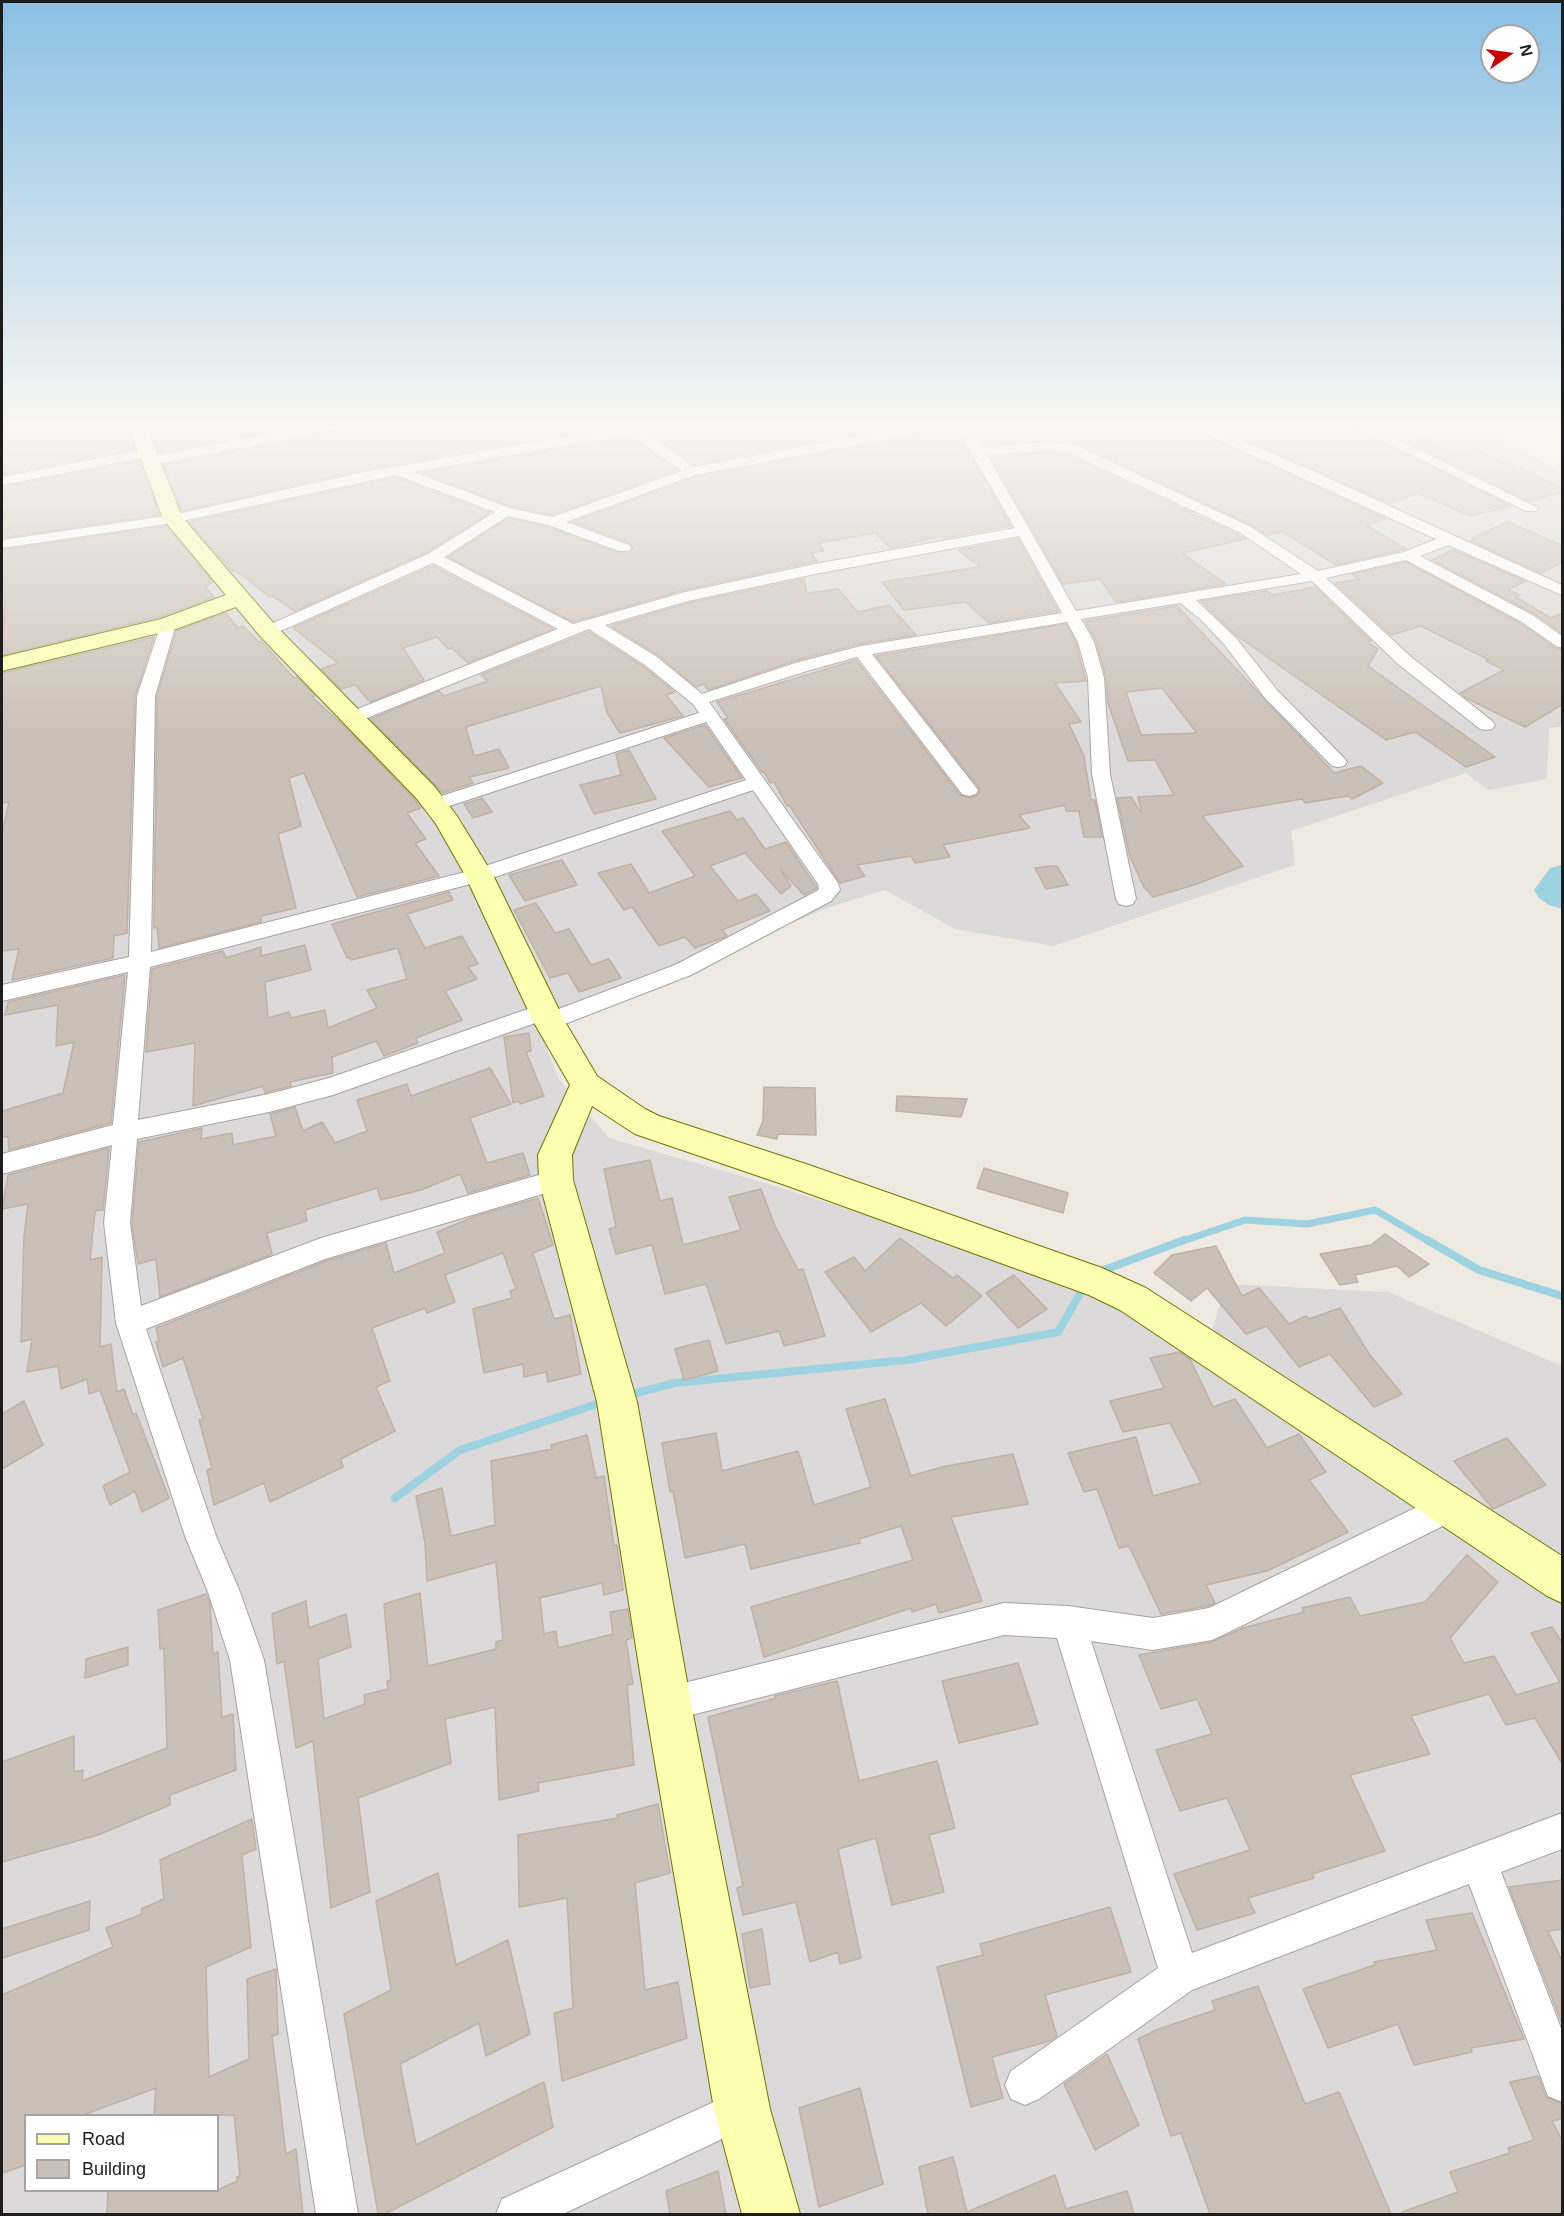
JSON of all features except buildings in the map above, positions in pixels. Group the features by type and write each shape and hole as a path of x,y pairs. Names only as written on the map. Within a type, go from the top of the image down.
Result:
{"street":[{"path":"2,544 109,528"},
{"path":"181,528 268,631 436,804 479,875 547,1016 586,1085 633,1118 647,1125 797,1175 1118,1291 1563,1581"},
{"path":"268,631 433,558 479,528"},
{"path":"571,528 624,548"},
{"path":"1243,528 1315,576 1404,660 1486,725"},
{"path":"1423,528 1563,590"},
{"path":"351,718 570,629 591,623 685,597 815,569 1023,531 1086,642 1096,678 1101,774 1126,898"},
{"path":"699,700 801,667 861,651 1315,576 1408,555 1448,540"},
{"path":"1408,555 1518,614 1563,643"},
{"path":"433,558 570,629"},
{"path":"1182,597 1206,616 1230,641 1271,694 1338,762"},
{"path":"2,664 168,624 238,598"},
{"path":"2,1164 125,1132 269,1103 333,1086 547,1016 683,970 828,893 830,890 828,883 699,700 651,661 591,623"},
{"path":"168,624 169,657 146,696 140,962 117,1223 130,1323 201,1536 224,1592 247,1660 337,2214"},
{"path":"861,651 969,790"},
{"path":"436,804 711,715"},
{"path":"2,993 140,962 479,875 757,783"},
{"path":"586,1085 555,1155 556,1180 619,1412 668,1704 742,2109 771,2214"},
{"path":"130,1323 321,1249 556,1180"},
{"path":"668,1704 1004,1619 1068,1622 1153,1634 1212,1624 1449,1506"},
{"path":"1068,1622 1180,1976"},
{"path":"1025,2085 1180,1976 1563,1831"},
{"path":"1480,1864 1563,2082"},
{"path":"517,2214 742,2109"}],"shaded area":[{"path":"2,528 175,528 438,817 502,942 559,1079 609,1138 765,1183 913,1230 1123,1304 1204,1358 1226,1284 1388,1292 1562,1366 1562,2214 2,2214"},
{"path":"192,528 1562,528 1562,726 1549,728 1547,779 1488,790 1466,773 1291,831 1295,865 1053,946 955,929 885,890 836,905 562,1014 460,817 274,624"}],"waterway":[{"path":"1562,876 1552,890 1562,897"},
{"path":"1180,1242 1245,1220 1307,1224 1375,1210 1430,1242"},
{"path":"1096,1273 1184,1240"},
{"path":"1427,1240 1479,1270 1562,1296"},
{"path":"628,1395 675,1383 907,1360 1058,1332 1085,1285"},
{"path":"395,1498 460,1450 606,1401"}]}
